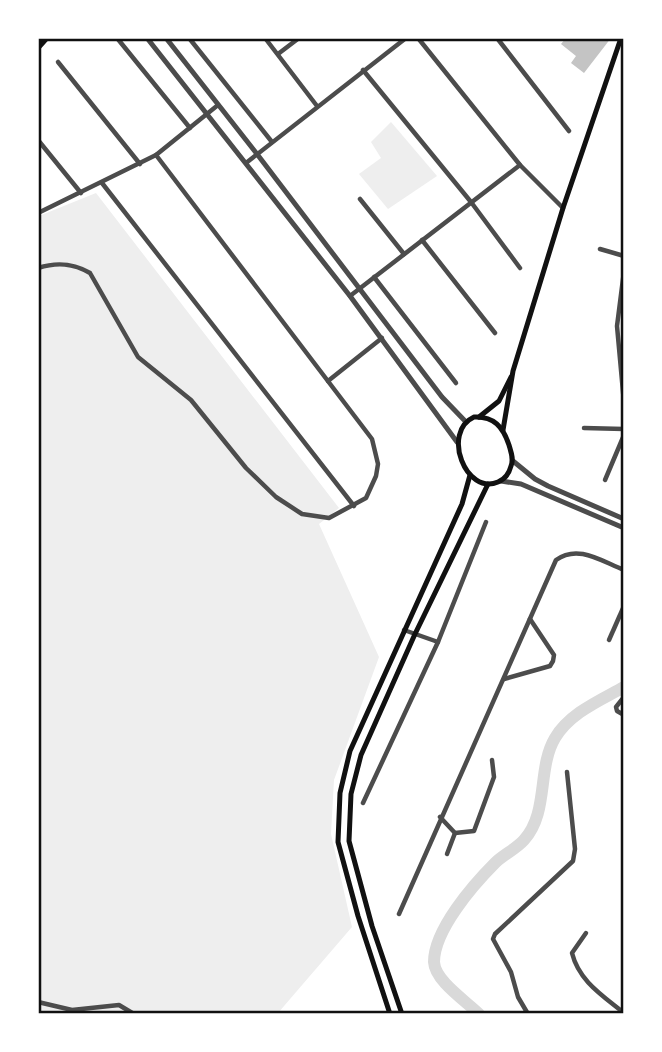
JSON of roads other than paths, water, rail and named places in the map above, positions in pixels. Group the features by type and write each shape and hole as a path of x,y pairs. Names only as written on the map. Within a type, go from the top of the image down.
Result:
{"main road":[{"path":"38,48 47,38"},
{"path":"503,430 513,371 563,208 621,38"},
{"path":"479,417 493,419 503,430 513,461 506,477 501,481 488,484 474,480 457,442 466,422 479,417 499,401 513,371"},
{"path":"390,1013 358,916 338,842 340,793 350,751 462,504 470,475"},
{"path":"402,1013 372,926 349,841 351,794 361,755 415,634 488,484"}],"street":[{"path":"117,38 190,128"},
{"path":"147,38 350,296 457,442"},
{"path":"166,38 442,397 466,422"},
{"path":"189,38 272,142"},
{"path":"265,38 317,106"},
{"path":"278,54 299,38"},
{"path":"246,163 406,38"},
{"path":"418,38 520,165 563,208"},
{"path":"497,38 569,131"},
{"path":"58,62 140,164"},
{"path":"363,70 471,202 520,268"},
{"path":"38,213 156,155 218,105"},
{"path":"38,140 81,193"},
{"path":"38,268 65,264 90,273 138,356 191,400 246,468 276,497 302,514 329,519 366,498 376,476 377,455 372,439 156,155"},
{"path":"350,296 520,165"},
{"path":"102,183 354,506"},
{"path":"360,199 404,254"},
{"path":"422,240 495,333"},
{"path":"600,249 624,256"},
{"path":"624,271 617,326 624,403"},
{"path":"374,277 456,383"},
{"path":"328,381 382,338"},
{"path":"584,428 624,429"},
{"path":"605,480 624,435"},
{"path":"513,461 548,486 624,519"},
{"path":"501,481 521,484 624,528"},
{"path":"362,803 438,642 486,522"},
{"path":"398,914 556,560 566,552 584,553 624,570"},
{"path":"609,640 624,606"},
{"path":"503,679 550,666 553,661 554,655 530,619"},
{"path":"404,630 438,642"},
{"path":"624,697 616,707 617,711 624,715"},
{"path":"455,833 474,831 494,777 492,760"},
{"path":"528,1013 518,997 511,972 493,939 495,934 573,861 575,849 567,772"},
{"path":"440,817 455,833"},
{"path":"447,854 455,833"},
{"path":"586,933 572,953 575,966 582,978 624,1013"},
{"path":"38,1002 72,1010 120,1005 134,1013"}],"waterway":[{"path":"479,1014 445,983 436,969 434,962 440,936 476,883 498,860 521,843 532,829 540,804 546,763 561,729 586,708 624,687"}]}
